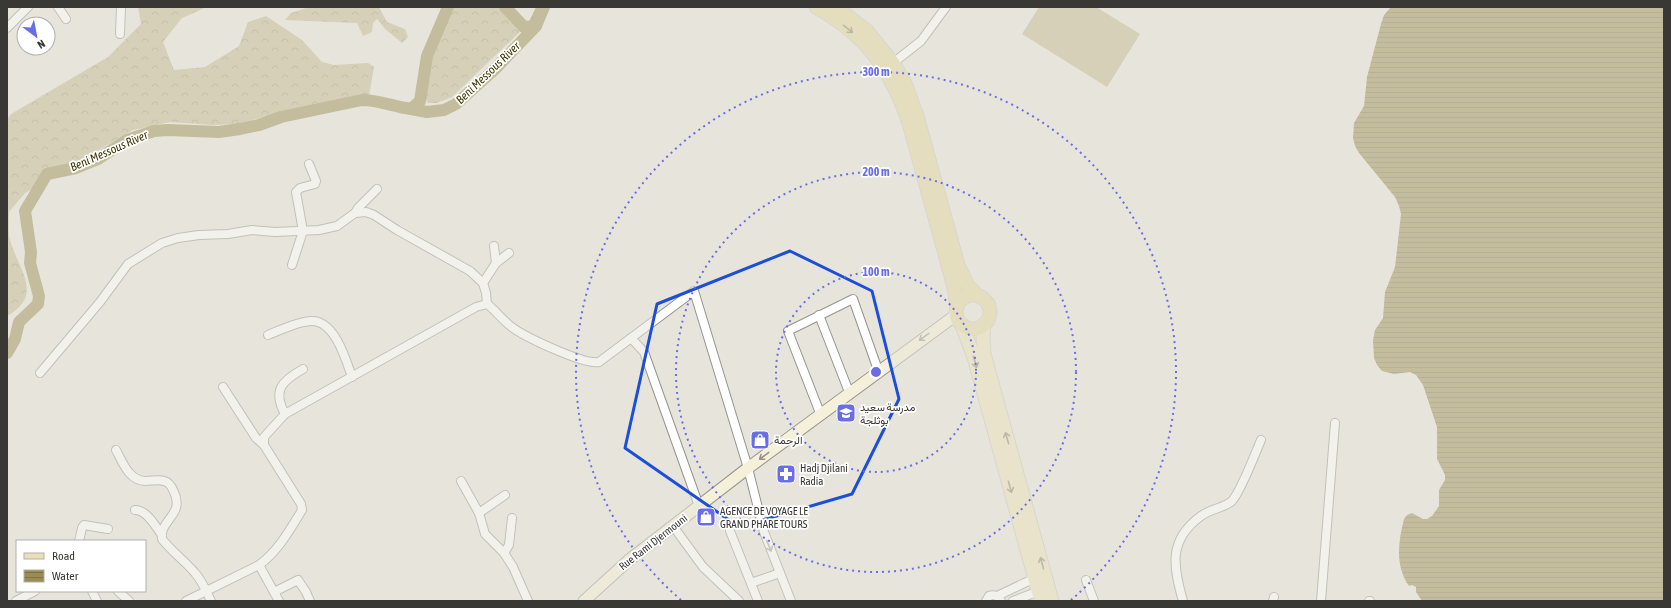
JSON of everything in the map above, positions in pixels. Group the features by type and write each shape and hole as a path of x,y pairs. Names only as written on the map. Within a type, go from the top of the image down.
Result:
{"highway":[{"path":"816,7 834,17 861,39 879,60 900,97 909,123 947,259 959,315 974,329 984,324 990,314 990,308 987,303 968,286 958,265 916,116 905,83 893,63 868,31 836,7"},
{"path":"959,315 964,298 973,295 978,296"}],"main road":[{"name":"Rue Rami Djermouni","path":"584,601 629,560 820,413 878,370 959,315"},
{"path":"959,315 974,358 1040,596"},
{"path":"984,324 984,354 1052,601"}],"street":[{"path":"7,28 28,7"},
{"path":"58,7 66,19"},
{"path":"120,34 121,7"},
{"path":"893,63 921,41 946,7"},
{"path":"292,265 303,230 296,192 300,188 315,184 316,181 309,164"},
{"path":"40,373 100,302 128,264 162,243 178,238 199,235 228,234 252,230 275,232 319,230 337,226 355,213 377,188"},
{"path":"355,213 366,212 374,215 397,230 470,271 483,283 487,304"},
{"path":"494,246 496,263"},
{"path":"483,283 496,263 509,253"},
{"path":"264,445 264,437 285,414 476,306 487,304 495,309 507,323 524,335 578,358 594,363 599,362 694,291 748,468 764,532 791,601"},
{"path":"820,413 788,331 854,299 878,370"},
{"path":"819,315 849,392"},
{"path":"268,335 291,326 312,321 323,324 337,338 352,376"},
{"path":"631,338 644,352 699,506"},
{"path":"285,414 281,406 279,396 280,388 287,378 303,369"},
{"path":"186,601 260,565 270,557 281,543 302,510 301,504 264,445 256,438 223,387"},
{"path":"1321,601 1335,423"},
{"path":"1183,601 1178,583 1175,562 1176,548 1181,538 1202,515 1232,501 1242,483 1261,440"},
{"path":"116,450 129,473 134,478 139,481 163,480 168,482 174,490 178,500 177,508 163,530 162,539 168,547 195,573 203,584 211,601"},
{"path":"461,481 479,513 485,534 504,553 512,566 528,601"},
{"path":"479,513 505,494"},
{"path":"135,510 139,510 144,513 162,535"},
{"path":"504,553 509,545 512,518"},
{"path":"79,540 84,525 108,529"},
{"path":"673,526 703,567 739,601"},
{"path":"730,531 758,601"},
{"path":"260,565 279,601"},
{"path":"751,583 780,573"},
{"path":"986,601 989,596 999,599 1035,578"},
{"path":"274,592 298,580 310,601"},
{"path":"1086,580 1094,601"},
{"path":"16,601 33,592"},
{"path":"92,592 97,601"},
{"path":"119,592 129,601"},
{"path":"1013,601 1040,596"}],"highlighted area":[{"path":"790,251 872,291 899,399 852,494 739,527 625,448 657,304"}],"green space":[{"path":"138,7 207,7 182,18 163,42 174,70 205,67 239,46 248,22 266,16 302,40 322,62 334,65 368,63 374,67 369,96 284,111 238,124 212,125 170,122 133,130 25,193 9,212 9,230 10,240 23,271 27,290 25,299 18,308 7,316 7,120 11,114 108,57 141,24"},
{"path":"309,7 379,7 387,22 405,29 408,37 402,43 385,29 377,19 373,23 372,32 363,36 357,23 285,20 291,13"},
{"path":"450,7 502,7 505,13 522,30 452,97 437,103 428,103 425,93 427,69 436,41"},
{"path":"1039,7 1096,7 1140,34 1107,87 1022,34"}],"water":[{"path":"536,7 545,7 542,19 536,25 527,26"},
{"path":"1391,7 1664,7 1664,601 1422,601 1416,592 1416,587 1412,585 1409,586 1401,570 1399,545 1404,519 1407,515 1412,513 1423,519 1427,519 1432,516 1439,506 1439,490 1445,480 1445,475 1437,459 1437,427 1423,385 1416,375 1410,372 1394,374 1382,371 1374,358 1373,340 1375,330 1383,318 1385,292 1395,267 1401,214 1395,197 1359,153 1353,138 1354,123 1364,106 1367,77 1381,24 1384,15"}],"waterway":[{"name":"Beni Messous River","path":"7,353 15,339 19,322 38,304 39,296 30,263 31,252 25,211 47,174 76,168 98,159 127,140 154,131 168,130 219,132 240,129 259,125 281,117 362,100 411,109 420,101 427,56 448,7"},
{"name":"Beni Messous River","path":"505,7 524,27 536,26 544,7"},
{"name":"Beni Messous River","path":"411,109 427,112 444,110 456,104 495,69 536,26"}],"place":[{"name":"مدرسة سعيد بوثلجة","path":"846,413"},
{"name":"الرحمة","path":"760,440"},
{"name":"Hadj Djilani Radia","path":"786,474"},
{"name":"AGENCE DE VOYAGE LE GRAND PHARE TOURS","path":"706,517"}]}
